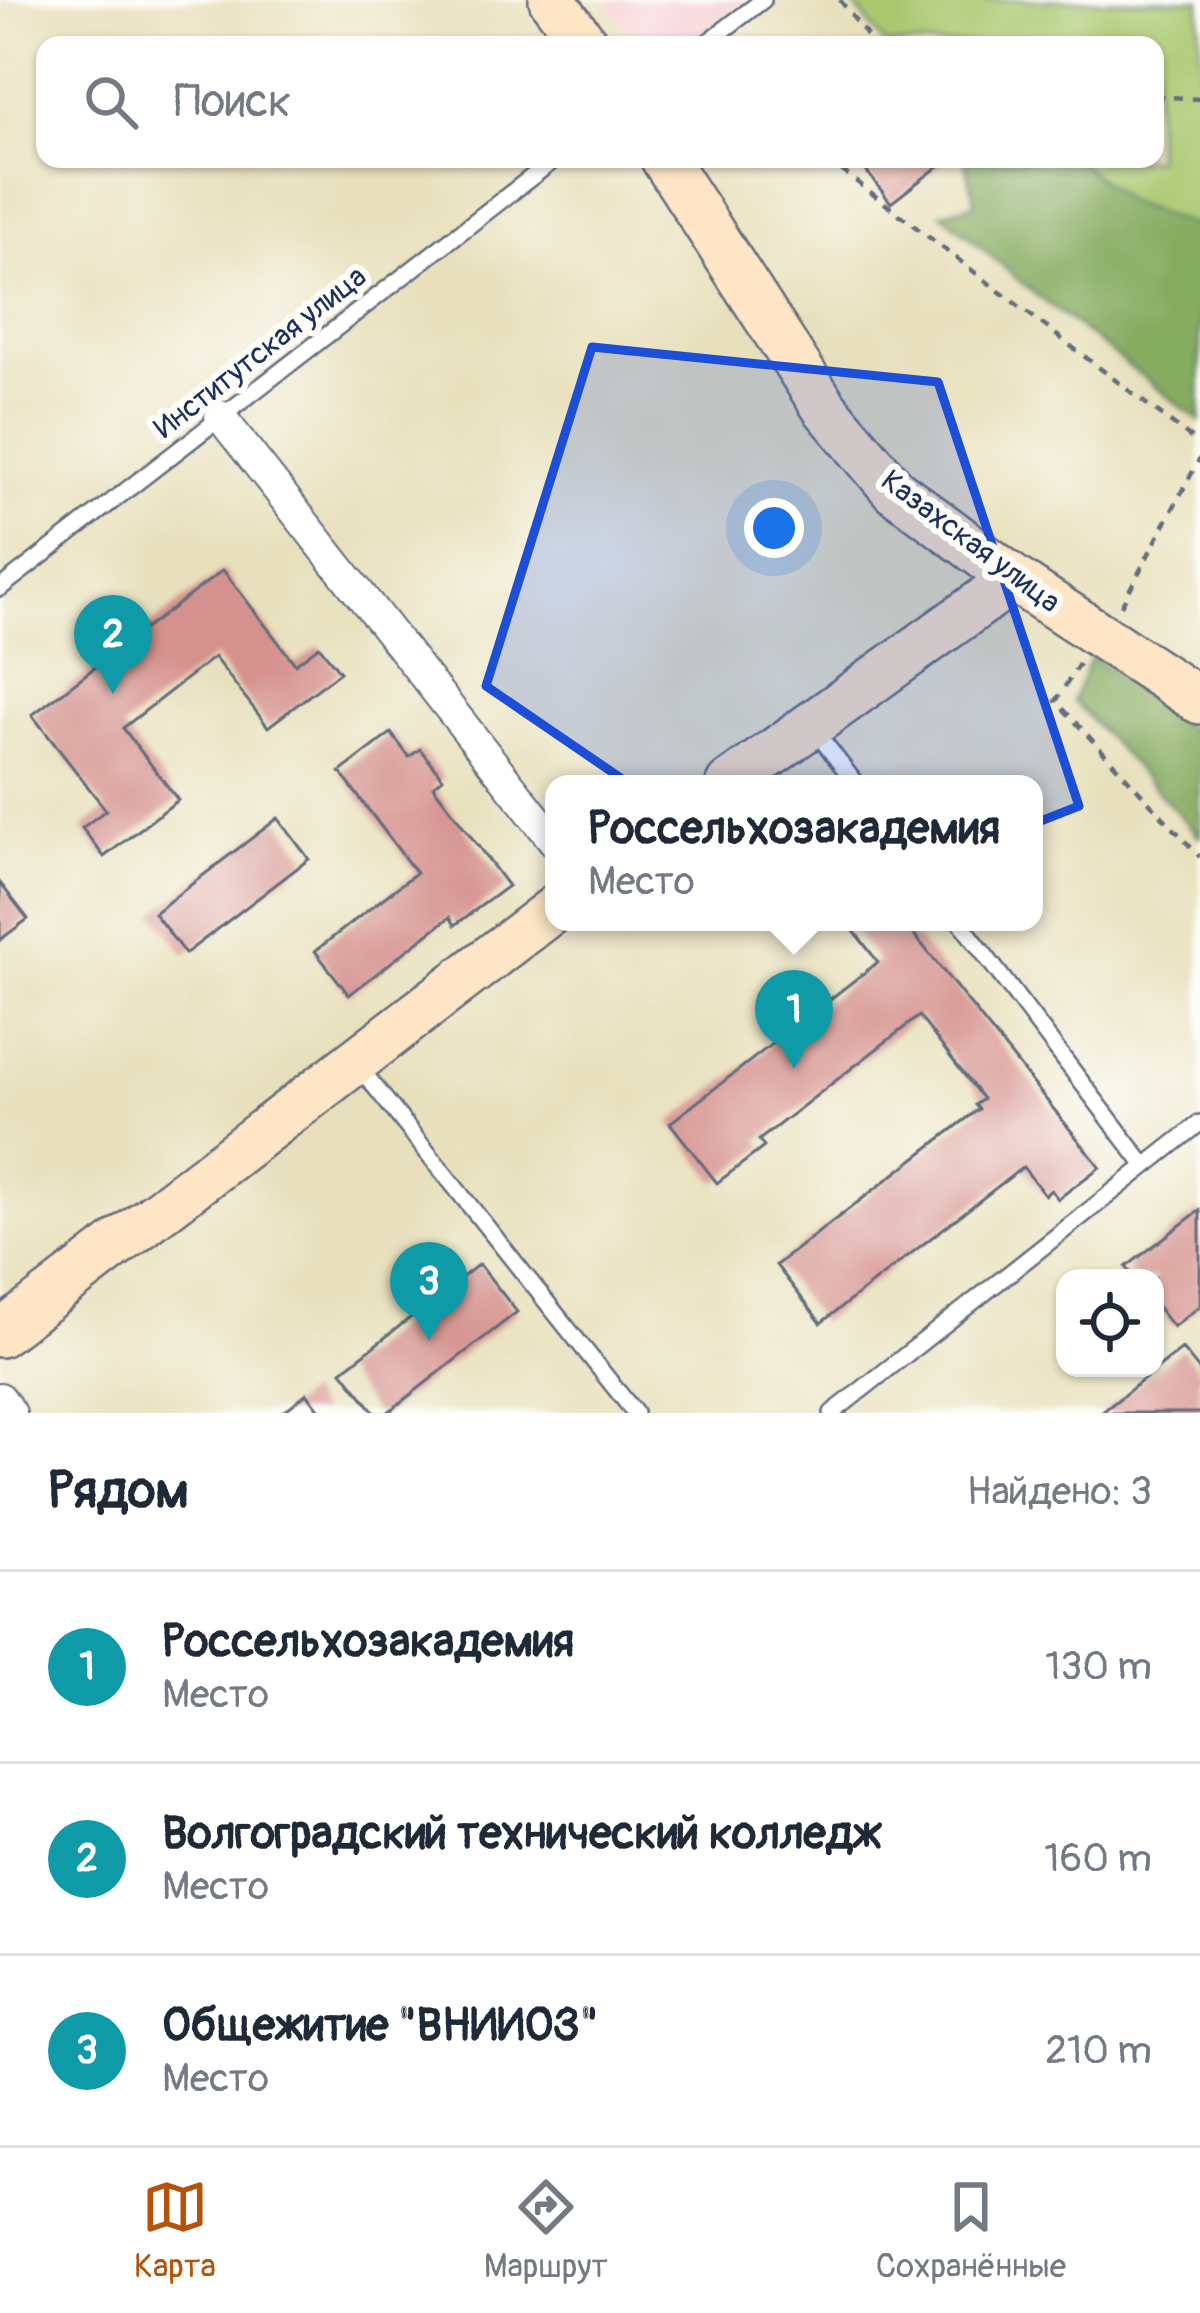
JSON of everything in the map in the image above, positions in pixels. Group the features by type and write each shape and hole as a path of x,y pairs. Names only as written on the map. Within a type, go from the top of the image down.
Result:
{"street":[{"path":"552,0 579,36"},
{"name":"Казахская улица","path":"670,168 824,409 894,490 1014,579 1200,701"},
{"path":"220,416 545,830"},
{"path":"742,775 1014,579"},
{"path":"0,1334 545,916"},
{"path":"0,1398 11,1413"}],"lane":[{"path":"716,36 764,0"},
{"name":"Институтская улица","path":"0,588 543,168"},
{"path":"812,726 849,775"},
{"path":"967,931 1145,1166"},
{"path":"355,1062 635,1413"},
{"path":"832,1413 851,1407 1200,1124"}],"path":[{"path":"840,0 867,36"},
{"path":"1164,97 1200,100"},
{"path":"839,168 1200,445"},
{"path":"1200,458 1128,597 1097,634 1056,701 1200,857"}],"highlighted area":[{"path":"592,347 938,382 1079,806 814,910 486,686"}],"shaded area":[{"path":"605,0 746,0 696,36 633,36"}],"green space":[{"path":"851,0 1200,0 1200,396 969,223 985,179 977,168 1164,168 1164,36 878,36"},
{"path":"966,168 1086,168 1126,201 1200,228 1200,421 1030,290 942,213 976,203"},
{"path":"1091,656 1200,737 1200,837 1073,701"}],"building":[{"path":"864,168 936,168 891,203"},
{"path":"223,570 295,664 319,646 340,672 268,727 214,657 123,728 178,800 104,857 82,828 106,810 32,715 106,659 97,647 136,617 145,629"},
{"path":"391,733 409,757 420,749 443,778 433,786 508,886 455,925 450,917 349,995 315,951 416,873 340,772"},
{"path":"278,818 309,859 185,954 154,913"},
{"path":"0,883 28,919 0,940"},
{"path":"854,931 911,931 1100,1167 1058,1199 1051,1190 1045,1195 1023,1167 821,1323 776,1265 979,1109 975,1105 983,1099 919,1016 759,1140 764,1147 717,1183 670,1123 878,962"},
{"path":"1200,1210 1200,1306 1173,1327 1164,1316 1164,1269 1126,1267"},
{"path":"479,1264 517,1312 387,1413 375,1413 342,1371"},
{"path":"1182,1349 1200,1371 1200,1413 1101,1413 1147,1377 1164,1377 1164,1363"},
{"path":"307,1393 322,1413 282,1413"}],"place":[{"name":"Волгоградский технический колледж","path":"113,694"},
{"name":"Россельхозакадемия","path":"794,1069"},
{"name":"Общежитие \"ВНИИОЗ\"","path":"429,1341"}]}
